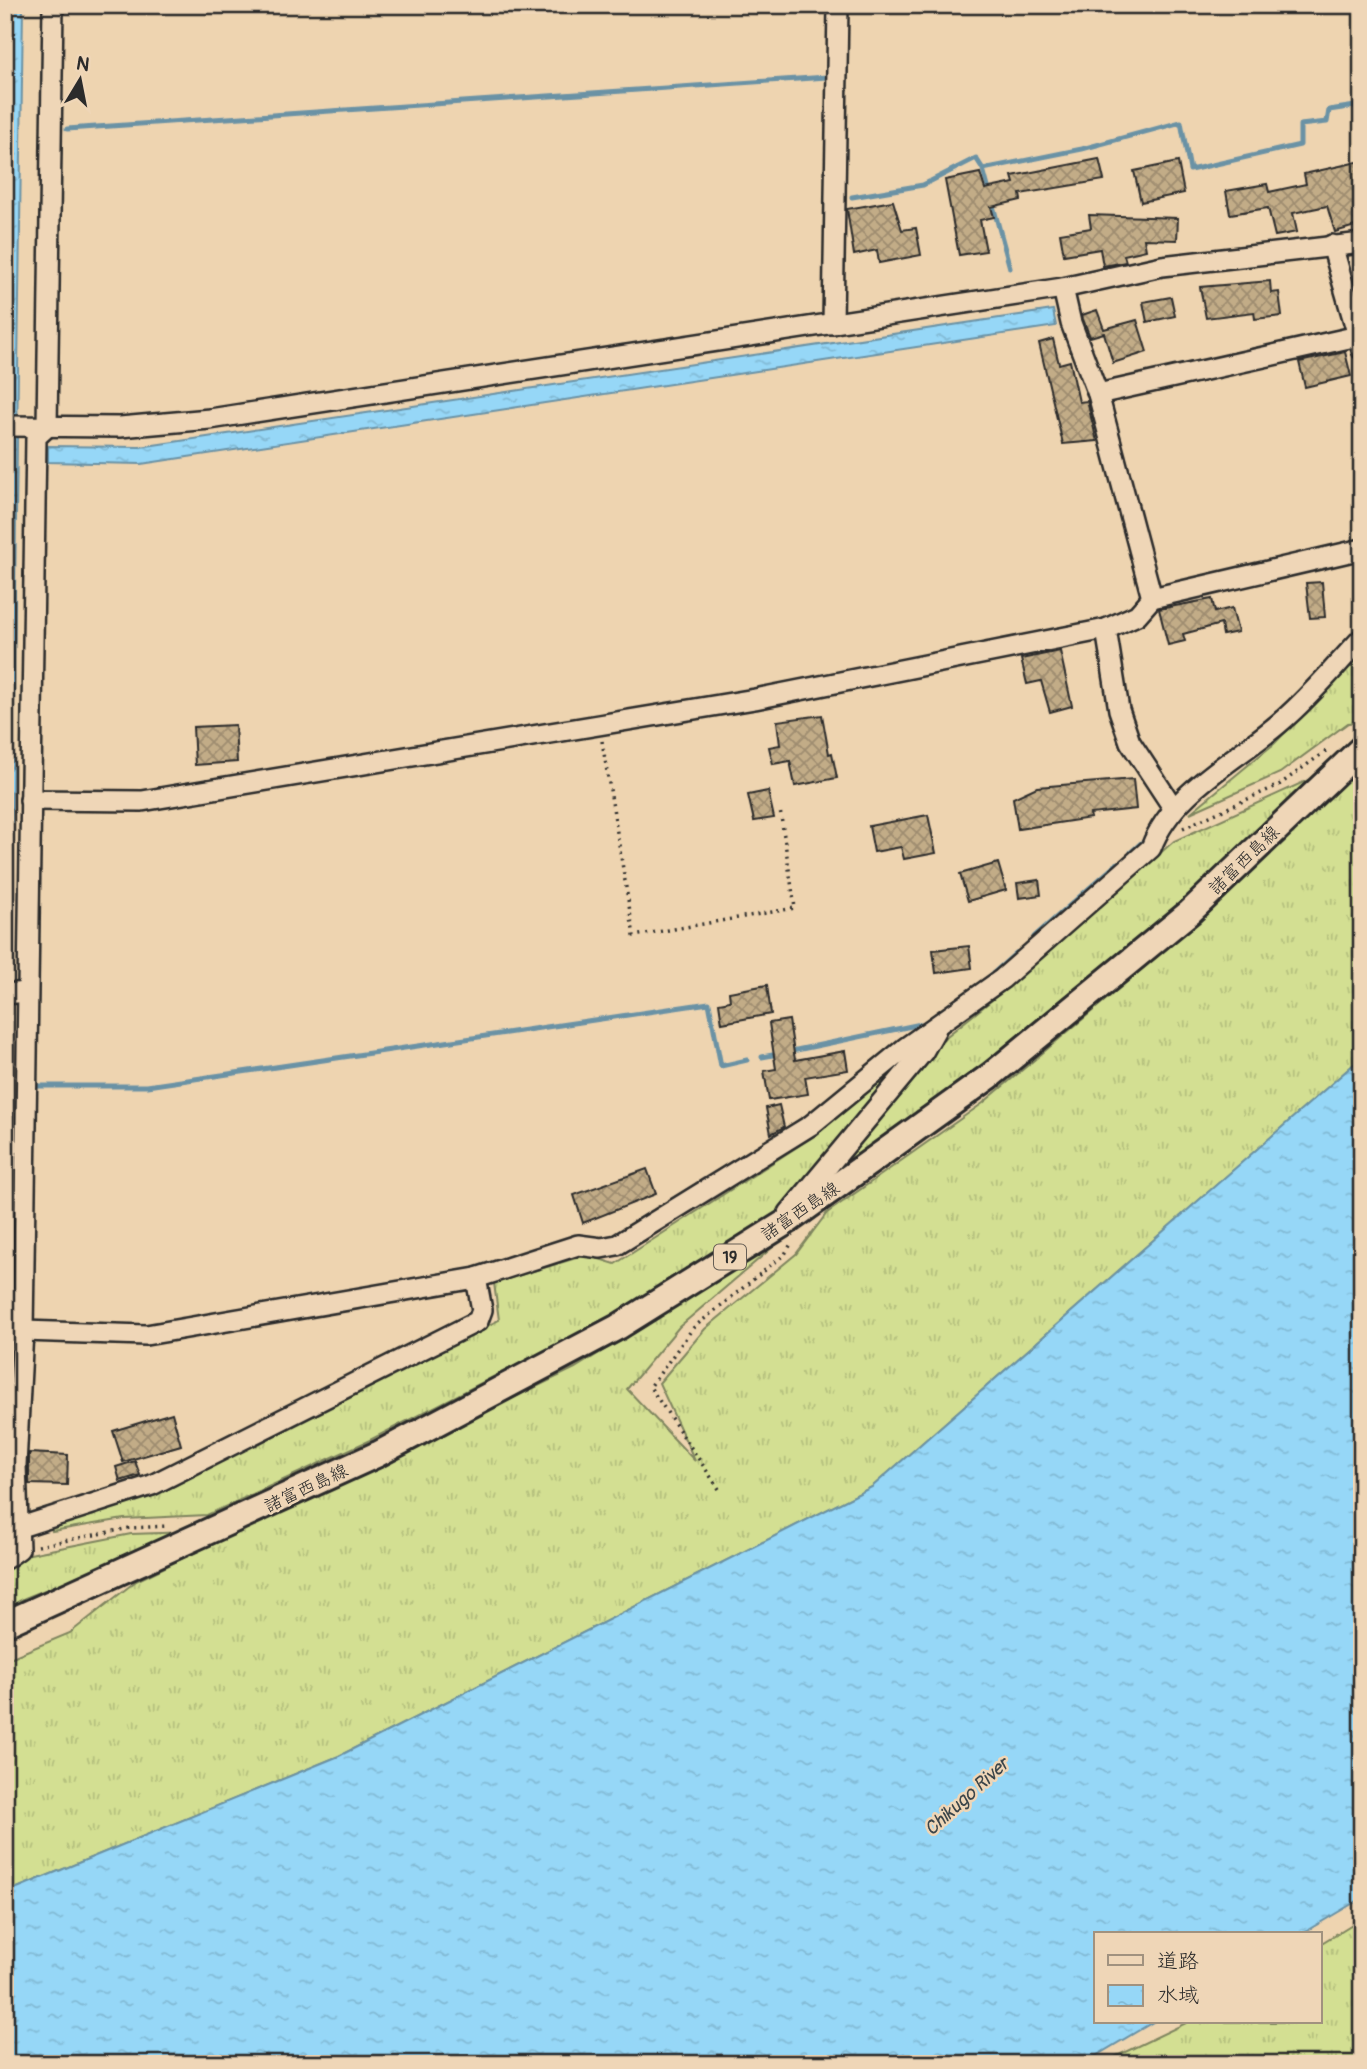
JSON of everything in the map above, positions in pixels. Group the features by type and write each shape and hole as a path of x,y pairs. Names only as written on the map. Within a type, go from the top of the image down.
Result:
{"main road":[{"name":"諸富西島線","path":"5,1624 378,1454 618,1327 788,1222 990,1076 1190,912 1362,747"}],"street":[{"path":"12,1554 16,1465 12,1362 23,1331 15,994 30,800 36,438 47,427 53,5"},
{"path":"833,324 838,5"},
{"path":"13,426 120,427 210,419 1063,288 1162,266 1362,243"},
{"path":"1098,394 1360,343 1332,245"},
{"path":"1063,288 1070,323 1098,394 1152,598"},
{"path":"30,800 142,801 755,699 1106,629 1137,615 1152,598 1362,549"},
{"path":"1106,629 1119,710 1130,742 1174,809"},
{"path":"23,1331 146,1335 476,1278 578,1244 601,1248 617,1245 811,1125 905,1048 1002,979 1151,848 1157,832 1174,809 1287,716 1362,638"},
{"path":"788,1222 789,1212 923,1052 936,1028"},
{"path":"13,1530 152,1485 478,1321 482,1310 476,1278"}],"path":[{"path":"600,725 634,936 794,908 780,810"},
{"path":"1157,832 1176,831 1279,785 1327,750"},
{"path":"719,1489 650,1387 693,1328 785,1254 796,1234 788,1222"},
{"path":"12,1554 130,1528 178,1525"}],"green space":[{"path":"1362,652 1362,722 1348,723 1280,773 1190,813 1275,743"},
{"path":"1362,764 1362,1057 872,1487 339,1756 5,1893 5,1660 70,1633 136,1581 575,1368 780,1241 679,1327 627,1389 695,1461 659,1383 705,1329 796,1254 827,1213 983,1103 1203,918"},
{"path":"1317,776 1196,889 989,1059 820,1184 947,1036 1007,988 1174,841"},
{"path":"915,1050 774,1215 608,1318 370,1440 207,1515 124,1519 52,1531 51,1525 170,1488 499,1320 494,1283 586,1255 615,1264 811,1138"},
{"path":"191,1532 25,1598 5,1609 5,1569 25,1555 131,1534"},
{"path":"1362,1918 1362,2064 1100,2064 1184,2024 1322,2024 1322,1943"}],"water":[{"path":"5,5 23,5 5,1318"},
{"path":"1053,310 1056,326 141,464 48,462 48,446 140,447"},
{"name":"Chikugo River","path":"1362,1057 1362,1898 1304,1932 1094,1932 1094,2024 1150,2024 1082,2064 5,2064 5,1893 339,1756 872,1487"}],"building":[{"path":"1099,159 1104,180 1020,194 1021,200 991,207 994,217 980,220 986,251 959,255 945,180 980,173 985,189 1014,183 1012,176"},
{"path":"1362,161 1362,224 1335,232 1327,206 1293,213 1297,232 1275,236 1268,208 1230,214 1226,191 1267,184 1269,192 1306,184 1304,174"},
{"path":"1178,162 1184,193 1141,202 1134,171"},
{"path":"893,201 902,230 916,228 921,255 879,263 877,250 854,255 847,209"},
{"path":"1089,215 1178,218 1177,240 1144,239 1146,250 1124,255 1126,262 1103,266 1100,249 1064,255 1060,233 1091,228"},
{"path":"1270,281 1271,293 1279,292 1282,316 1255,319 1254,312 1206,318 1200,287"},
{"path":"1171,297 1175,316 1147,322 1143,302"},
{"path":"1097,310 1104,329 1137,320 1147,352 1113,363 1104,333 1090,337 1083,319 1082,315"},
{"path":"1053,339 1059,364 1070,361 1079,402 1087,401 1097,441 1063,444 1039,343"},
{"path":"1345,352 1351,376 1305,387 1299,362"},
{"path":"1322,582 1325,617 1310,618 1306,583"},
{"path":"1212,599 1215,612 1232,608 1238,632 1223,635 1221,624 1183,634 1185,641 1168,645 1159,609"},
{"path":"1060,651 1072,706 1050,712 1041,681 1027,684 1021,659"},
{"path":"822,715 829,754 832,753 837,778 795,786 790,761 773,764 769,747 780,745 777,721"},
{"path":"235,725 237,762 195,765 193,727"},
{"path":"1133,779 1136,809 1090,814 1091,818 1018,829 1013,798 1037,787"},
{"path":"768,791 774,818 754,821 748,795"},
{"path":"928,815 936,853 904,859 901,847 874,852 869,826"},
{"path":"998,863 1006,890 968,901 960,874"},
{"path":"1039,880 1041,895 1019,898 1017,883"},
{"path":"969,946 972,968 936,973 933,950"},
{"path":"767,985 771,1014 722,1023 719,1003 730,1001 729,992"},
{"path":"789,1020 795,1060 845,1051 848,1070 805,1077 808,1094 769,1100 764,1071 776,1069 769,1023"},
{"path":"779,1105 784,1127 771,1134 766,1108"},
{"path":"647,1169 656,1194 583,1223 574,1195"},
{"path":"172,1413 181,1445 123,1462 113,1431"},
{"path":"29,1453 68,1455 67,1485 29,1484"},
{"path":"135,1461 140,1475 120,1481 116,1467"}],"waterway":[{"path":"67,129 827,77"},
{"path":"1010,268 983,169 1082,149 1181,122 1190,170 1300,145 1300,125 1327,122 1329,110 1362,105"},
{"path":"852,197 923,185 976,158 983,169"},
{"path":"1131,852 1141,843"},
{"path":"1034,937 1118,863"},
{"path":"989,977 1016,953"},
{"path":"38,1086 147,1086 709,1003 721,1066 747,1060"},
{"path":"787,1052 921,1024"},
{"path":"762,1057 778,1054"}]}
